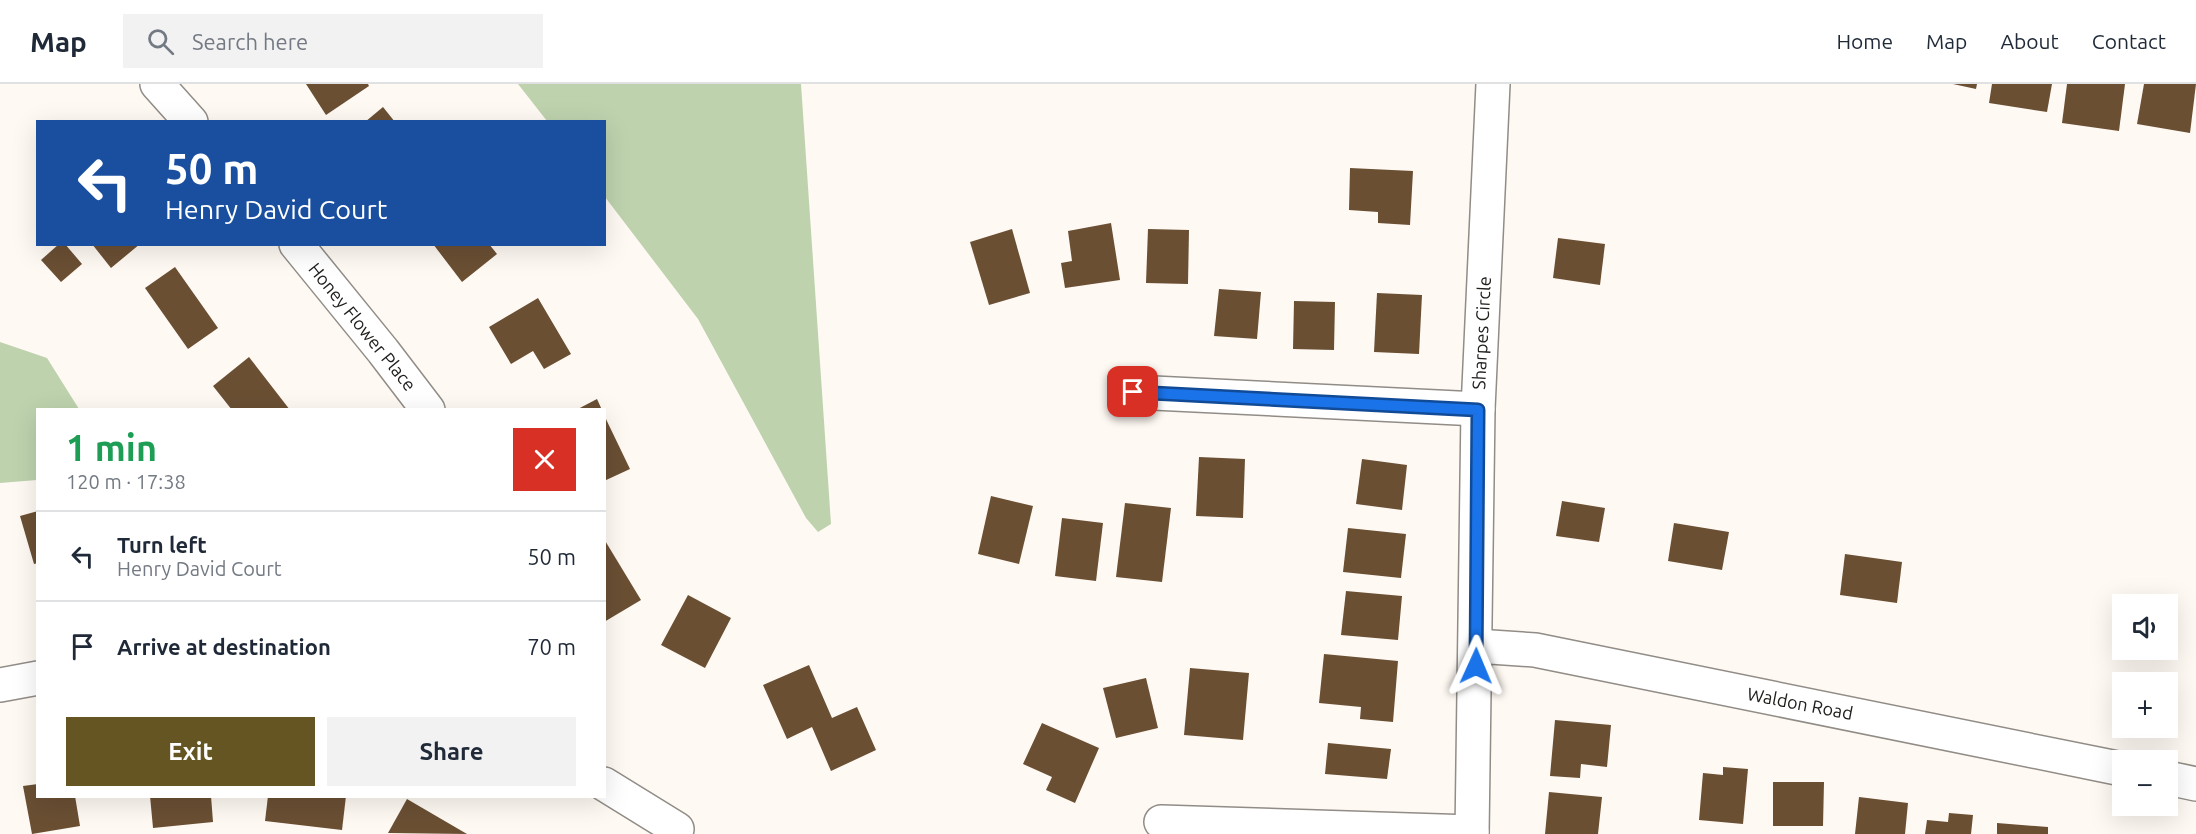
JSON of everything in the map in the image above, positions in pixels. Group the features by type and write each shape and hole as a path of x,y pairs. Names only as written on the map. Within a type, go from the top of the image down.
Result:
{"street":[{"path":"157,84 189,120"},
{"name":"Sharpes Circle","path":"1472,833 1478,410 1494,84"},
{"name":"Honey Flower Place","path":"298,246 426,408"},
{"path":"1133,392 1478,410"},
{"name":"Waldon Road","path":"1476,646 1535,650 2112,767"},
{"path":"0,684 36,678"},
{"path":"2178,780 2196,784"},
{"path":"606,785 676,828"},
{"path":"1161,822 1472,833"}],"green space":[{"path":"518,84 801,84 831,524 818,532 806,518 698,319 606,198 606,120 546,120"},
{"path":"0,342 47,358 78,408 36,408 36,480 0,483"}],"building":[{"path":"306,84 368,84 369,86 326,115"},
{"path":"1953,84 1977,84 1976,89"},
{"path":"1992,84 2052,84 2047,112 1989,103"},
{"path":"2067,84 2125,84 2119,131 2062,123"},
{"path":"2144,84 2196,84 2190,133 2137,124"},
{"path":"383,107 393,120 367,120"},
{"path":"1350,168 1413,171 1410,225 1378,223 1378,212 1349,210"},
{"path":"1111,223 1120,280 1065,288 1061,263 1072,261 1068,231"},
{"path":"1012,229 1030,293 989,305 970,242"},
{"path":"1148,229 1189,230 1188,284 1146,283"},
{"path":"1558,238 1605,244 1600,285 1553,278"},
{"path":"57,246 67,246 82,264 61,282 41,260"},
{"path":"94,246 138,246 111,268"},
{"path":"435,246 491,246 497,254 462,282"},
{"path":"175,267 218,328 188,349 145,288"},
{"path":"1219,289 1261,292 1257,339 1214,336"},
{"path":"1377,293 1422,295 1419,354 1374,352"},
{"path":"538,298 571,354 544,369 533,351 511,364 489,327"},
{"path":"1294,301 1335,302 1334,350 1293,349"},
{"path":"249,357 288,408 230,408 213,386"},
{"path":"597,399 601,408 580,408"},
{"path":"606,419 630,469 606,480"},
{"path":"1199,457 1245,459 1243,518 1196,516"},
{"path":"1362,459 1407,465 1402,510 1356,504"},
{"path":"991,496 1033,506 1019,564 978,554"},
{"path":"1562,501 1605,508 1599,542 1556,536"},
{"path":"1125,503 1171,508 1162,582 1116,577"},
{"path":"36,512 36,564 34,564 20,516"},
{"path":"1062,518 1103,523 1096,581 1055,576"},
{"path":"1674,523 1729,532 1722,570 1668,561"},
{"path":"1348,528 1406,534 1401,578 1343,572"},
{"path":"606,542 641,600 606,621"},
{"path":"1845,554 1902,562 1897,603 1840,595"},
{"path":"1346,591 1402,596 1398,640 1341,635"},
{"path":"688,595 731,618 705,668 661,645"},
{"path":"1324,654 1398,661 1393,722 1360,719 1361,707 1319,703"},
{"path":"809,665 832,718 857,707 876,750 831,771 812,727 787,739 763,685"},
{"path":"1190,668 1249,673 1243,740 1184,735"},
{"path":"1146,678 1158,728 1116,738 1103,688"},
{"path":"1555,720 1611,725 1607,767 1581,764 1580,778 1550,776"},
{"path":"1042,723 1099,748 1075,803 1046,790 1052,777 1023,764"},
{"path":"1328,743 1391,749 1387,779 1325,774"},
{"path":"1723,767 1748,769 1743,824 1699,820 1703,773 1723,775"},
{"path":"1773,782 1824,782 1823,826 1773,826"},
{"path":"36,784 36,798 75,798 80,826 32,834 23,786"},
{"path":"1549,792 1602,797 1598,834 1545,834"},
{"path":"1859,797 1908,803 1905,834 1855,834"},
{"path":"150,798 211,798 213,822 153,828"},
{"path":"268,798 346,798 342,830 265,821"},
{"path":"407,799 467,834 388,833"},
{"path":"1949,813 1973,815 1971,834 1925,834 1927,820 1948,822"},
{"path":"1997,823 2048,827 2048,834 1997,834"}],"route":[{"path":"1133,392 1478,410 1476,666"}]}
